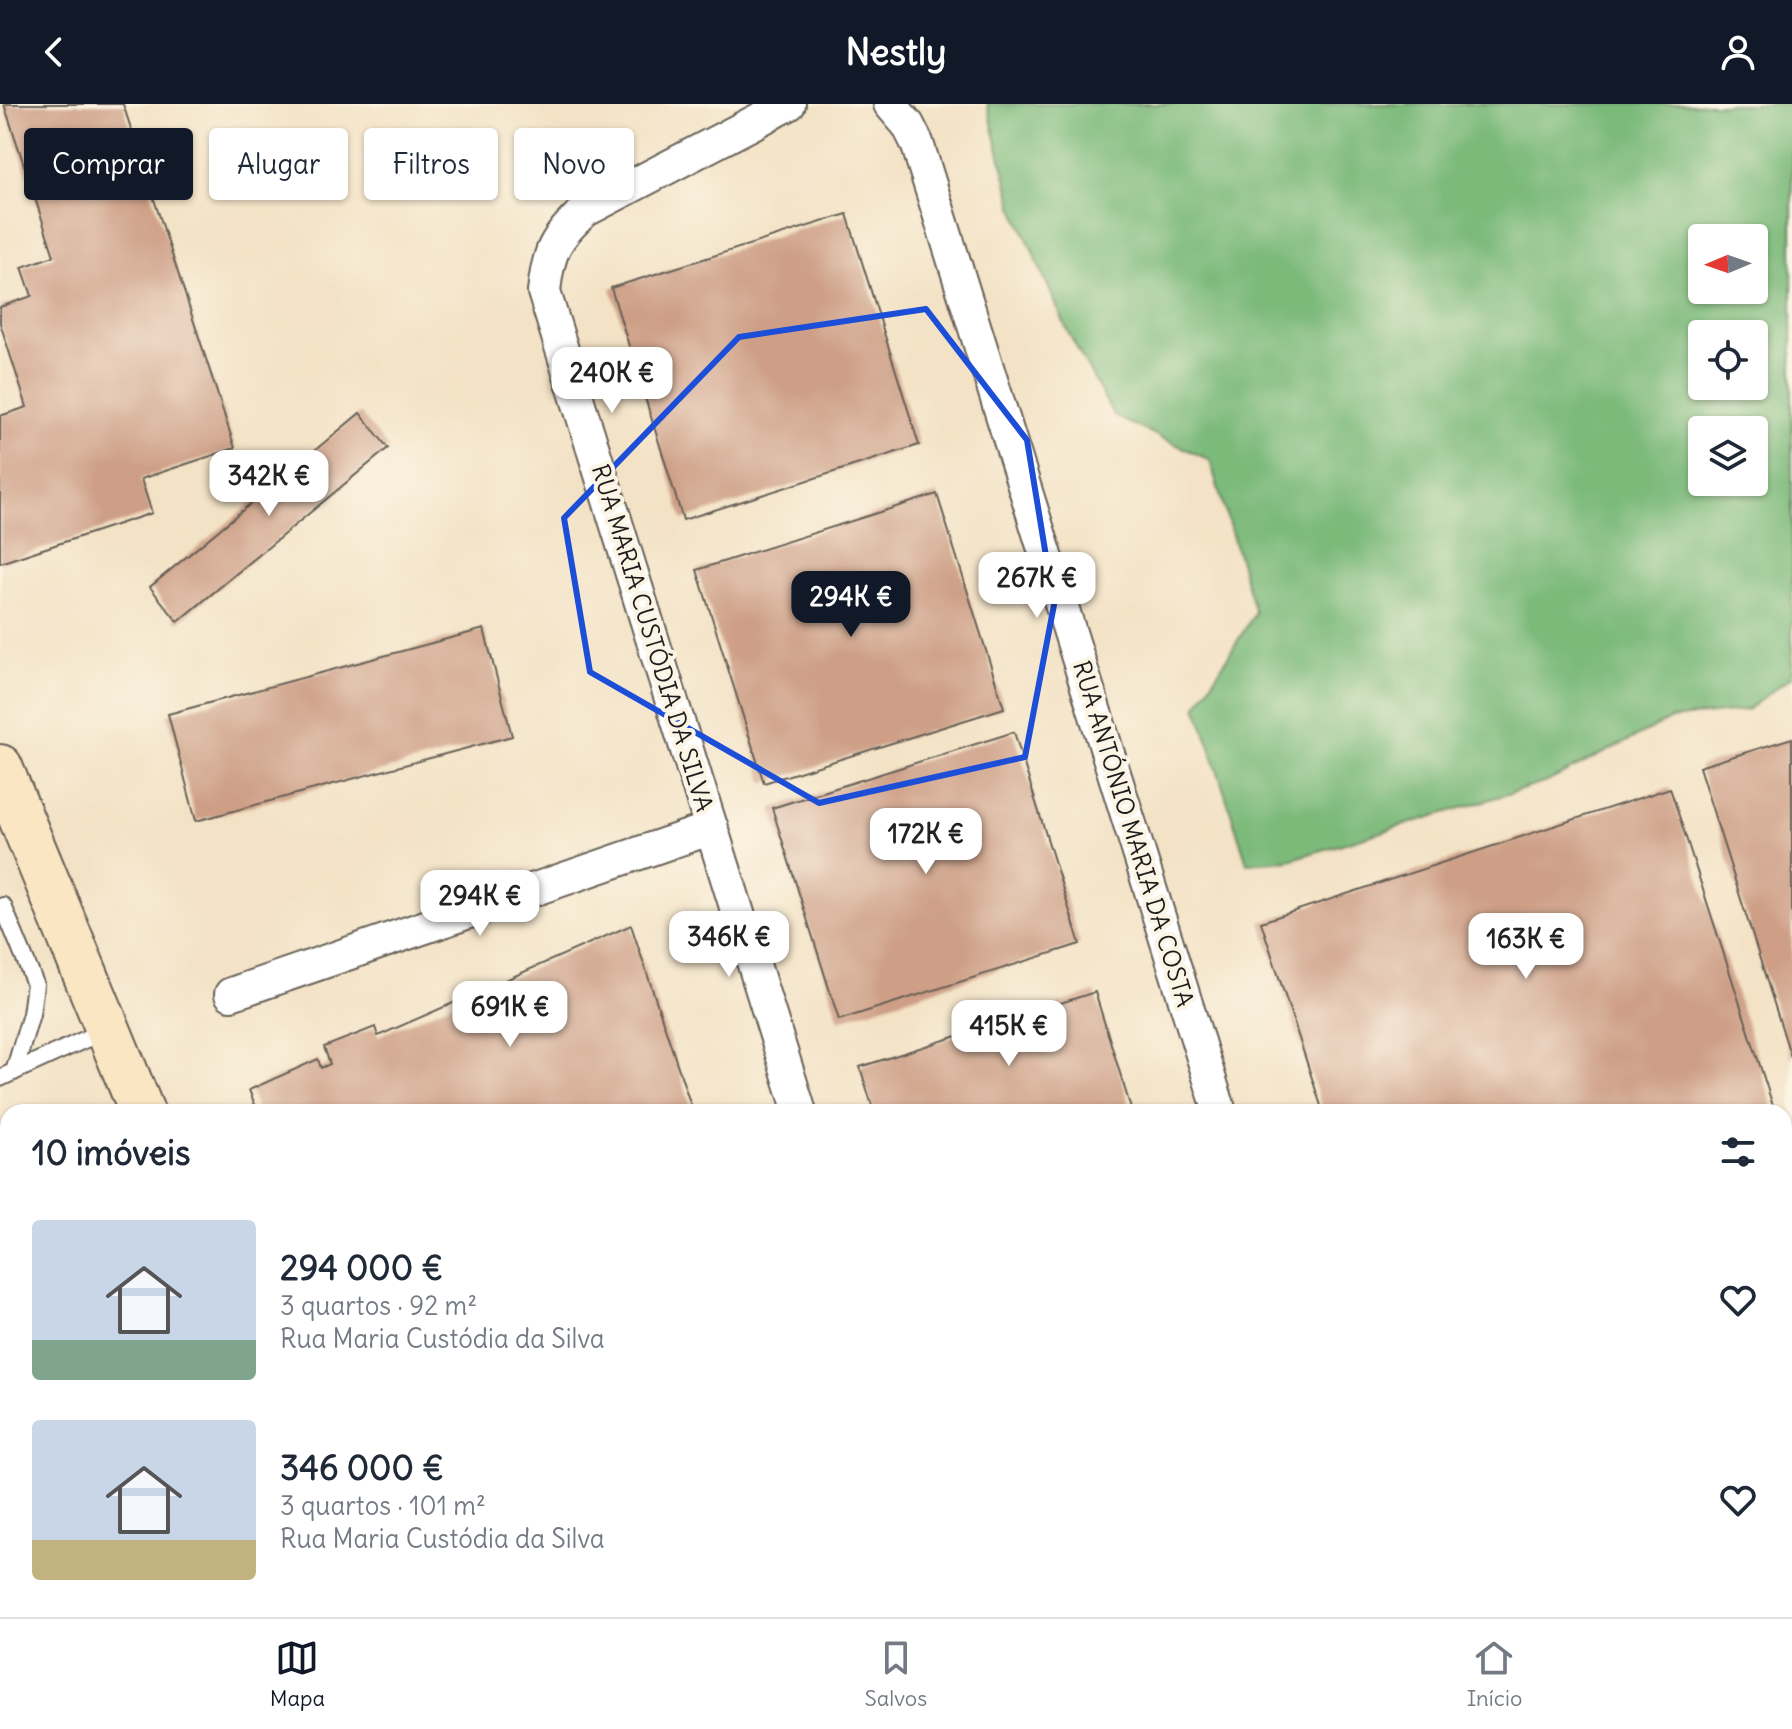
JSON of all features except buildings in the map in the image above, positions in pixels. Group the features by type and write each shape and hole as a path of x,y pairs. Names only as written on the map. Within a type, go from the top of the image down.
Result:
{"main road":[{"path":"0,767 139,1104"}],"street":[{"name":"RUA MARIA CUSTÓDIA DA SILVA","path":"789,104 586,210 564,229 547,259 544,292 798,1104"},
{"name":"RUA ANTÓNIO MARIA DA COSTA","path":"890,104 908,125 917,143 1217,1104"},
{"path":"231,994 712,828"}],"lane":[{"path":"3,906 35,984 31,1014 7,1075"},
{"path":"7,1075 108,1029"}],"highlighted area":[{"path":"926,309 1027,440 1054,605 1025,757 819,803 590,672 564,518 739,337"}],"green space":[{"path":"987,104 1792,104 1792,676 1747,710 1671,719 1547,782 1289,860 1247,863 1197,706 1255,613 1210,460 1114,416 1068,332 1013,206"}]}
